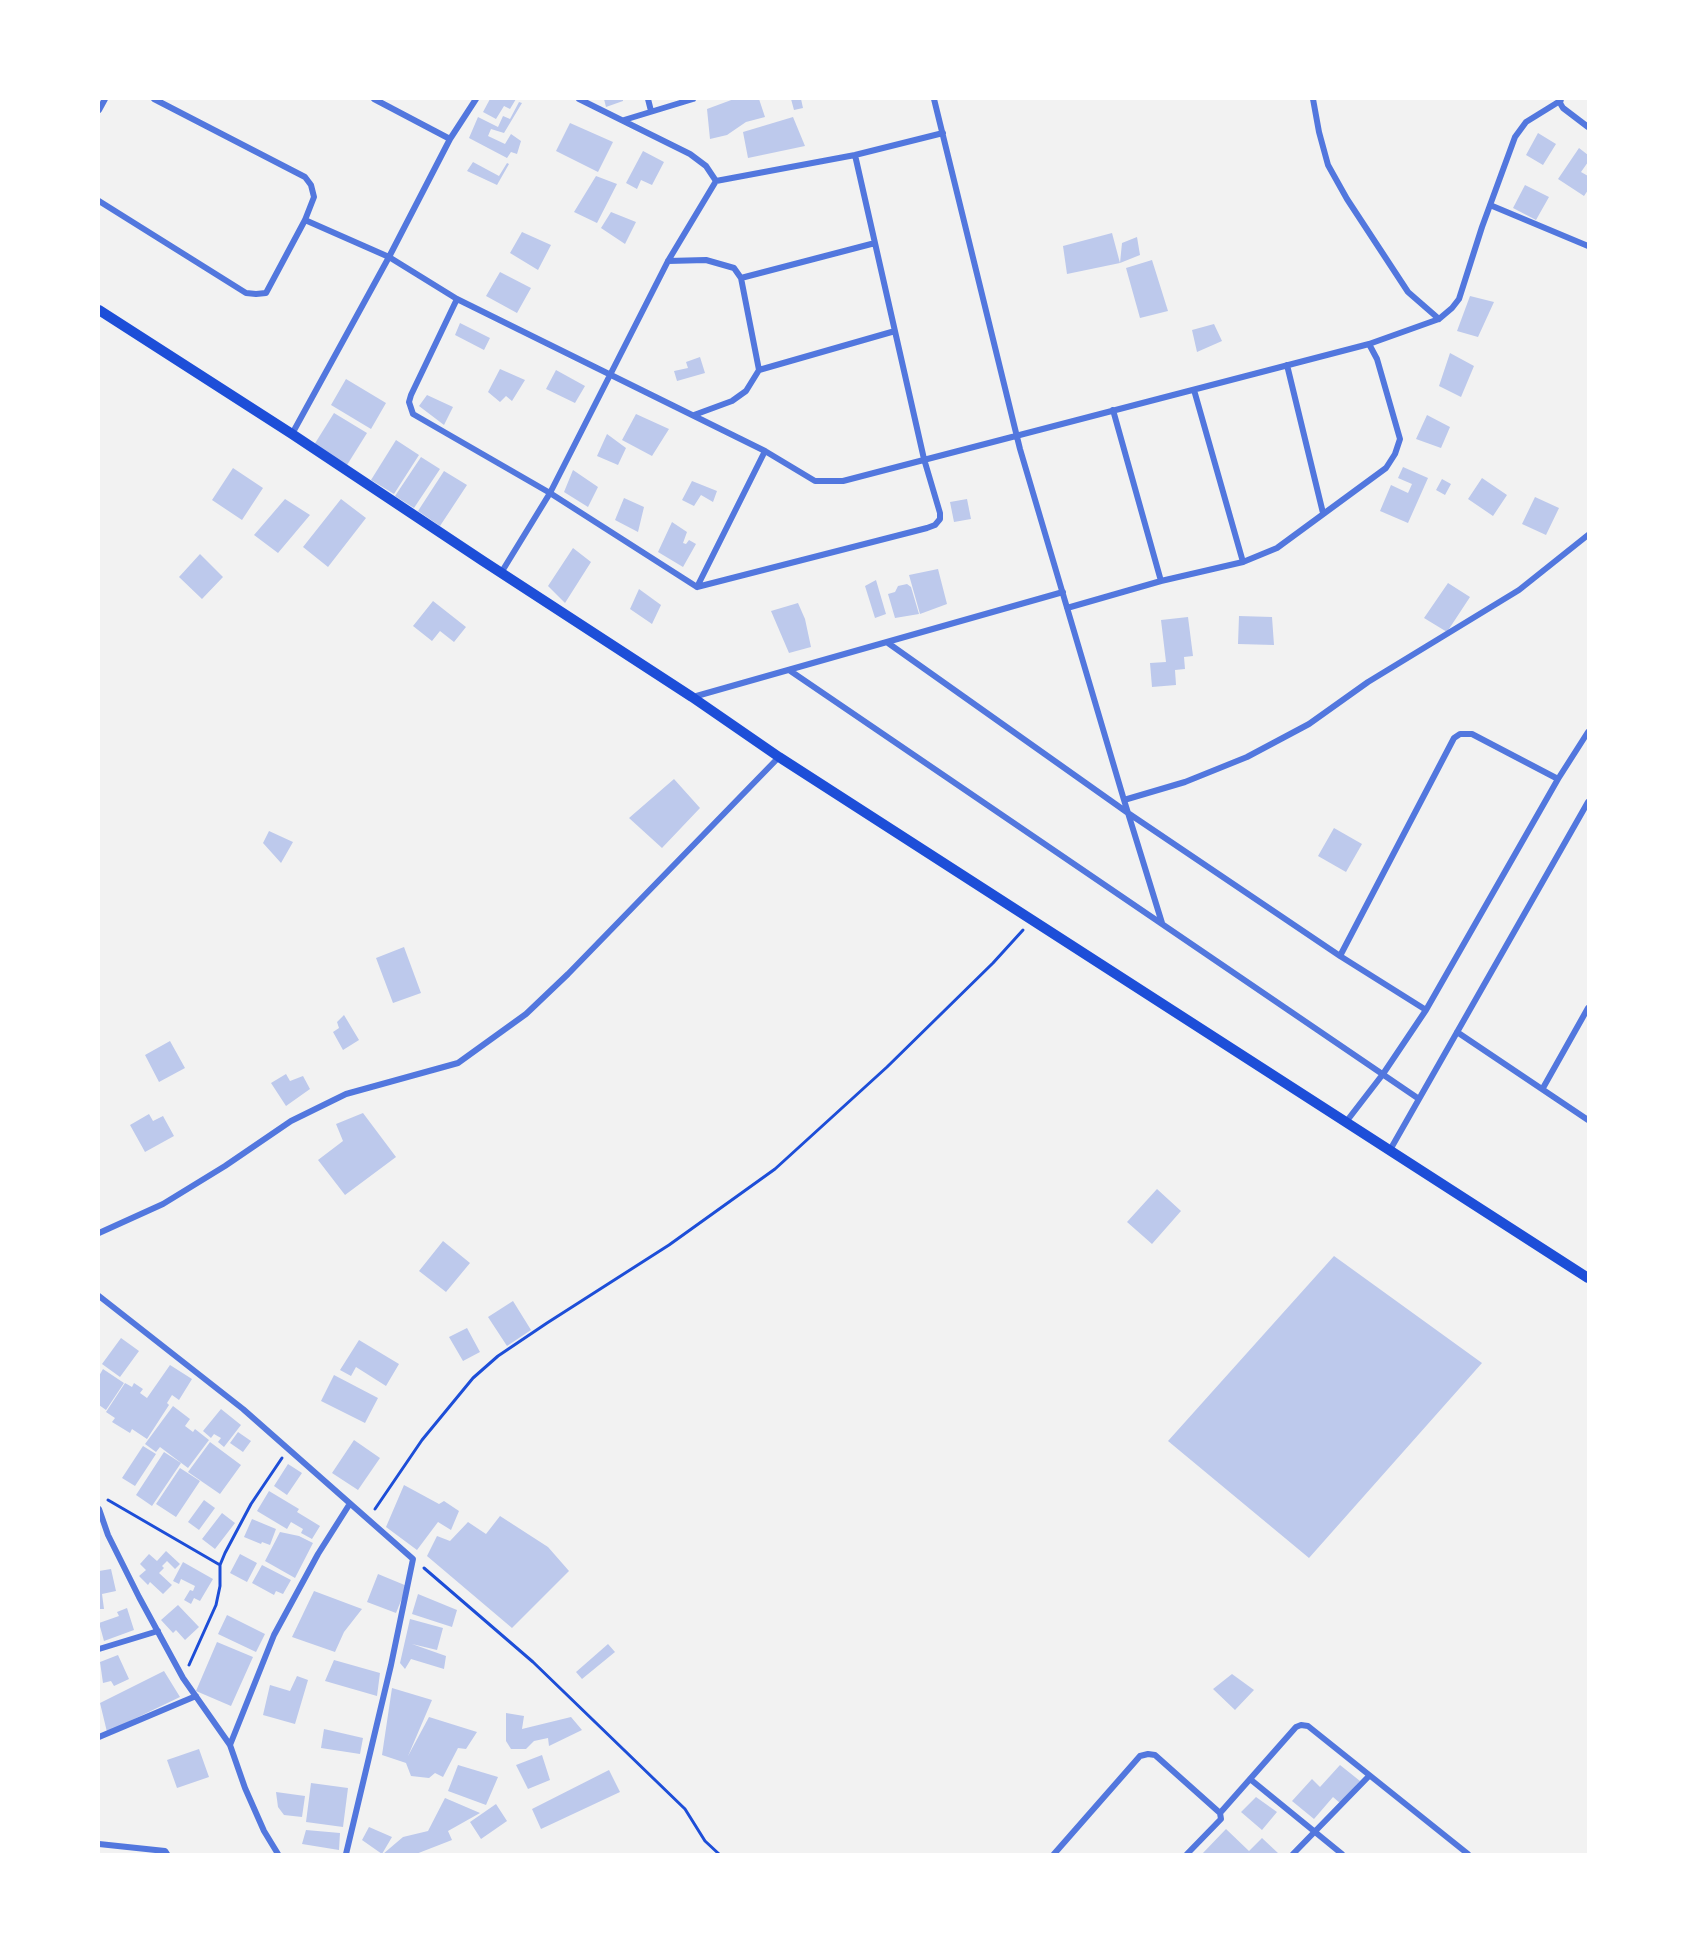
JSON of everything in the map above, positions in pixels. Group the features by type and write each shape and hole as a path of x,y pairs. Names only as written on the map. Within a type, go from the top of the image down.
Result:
{"main road":[{"path":"99,310 292,434 692,697 779,757 1588,1278"}],"street":[{"path":"99,110 105,99"},
{"path":"99,201 246,293 256,294 266,292 305,220 314,197 311,185 305,177 154,99"},
{"path":"374,99 450,139"},
{"path":"292,434 389,257 450,139 476,99"},
{"path":"579,99 690,154 706,166 716,182"},
{"path":"648,99 651,111"},
{"path":"623,120 693,99"},
{"path":"934,99 1017,436 1162,923"},
{"path":"1313,99 1328,165 1347,199 1408,292 1439,319"},
{"path":"305,220 389,257 457,299 765,451 815,482 832,482 1369,344 1439,319 1460,298 1515,137 1526,122 1561,100 1563,108 1588,127"},
{"path":"501,573 550,493 668,261 716,182 855,155 944,133"},
{"path":"457,299 411,395 410,408 413,414 550,493 697,586 935,525 940,519 940,513 924,459 855,155"},
{"path":"1490,205 1588,246"},
{"path":"741,278 875,243"},
{"path":"668,261 706,260 734,268 741,278 759,370"},
{"path":"694,415 732,401 746,390 759,370 895,331"},
{"path":"1067,608 1161,581 1243,562 1277,548 1386,468 1395,454 1400,439 1377,359 1369,344"},
{"path":"1287,365 1323,513"},
{"path":"1194,390 1243,562"},
{"path":"1113,411 1161,581"},
{"path":"697,586 765,451"},
{"path":"1124,800 1185,782 1247,758 1309,724 1368,681 1519,590 1588,535"},
{"path":"692,697 1062,592"},
{"path":"888,643 1128,813 1340,956 1426,1010"},
{"path":"789,670 1419,1099"},
{"path":"1346,1122 1383,1074 1426,1010 1558,779 1588,732"},
{"path":"1340,956 1454,738 1460,734 1472,734 1558,779"},
{"path":"99,1233 163,1204 225,1166 291,1121 346,1094 458,1063 526,1014 568,974 779,757"},
{"path":"1390,1150 1588,802"},
{"path":"1543,1088 1588,1008"},
{"path":"1457,1032 1588,1120"},
{"path":"99,1296 243,1409 413,1560 392,1665 346,1854"},
{"path":"230,1745 274,1635 318,1554 349,1505"},
{"path":"99,1509 108,1535 183,1678 230,1745 245,1788 264,1831 278,1854"},
{"path":"99,1649 158,1631"},
{"path":"99,1737 196,1696"},
{"path":"1220,1813 1296,1727 1308,1726 1468,1854"},
{"path":"1054,1854 1140,1756 1148,1754 1155,1755 1220,1813 1221,1819 1187,1854"},
{"path":"1293,1854 1369,1776"},
{"path":"1250,1779 1342,1854"},
{"path":"99,1844 165,1851 167,1854"}],"path":[{"path":"367,1521 422,1440 473,1378 498,1356 669,1245 775,1168 887,1067 993,963 1032,920"},
{"path":"183,1678 216,1605 220,1586 220,1565 251,1504 287,1449"},
{"path":"99,1495 220,1565"},
{"path":"413,1560 533,1662 685,1809 705,1841 719,1854"}],"building":[{"path":"490,99 516,99 510,109 504,106 496,119 483,112"},
{"path":"604,99 623,99 623,101 606,107"},
{"path":"734,99 759,99 765,117 746,122 727,135 710,139 707,109"},
{"path":"791,99 801,99 803,108 794,110"},
{"path":"519,102 522,103 504,133 491,129 488,136 505,144 511,134 521,141 517,154 511,152 507,158 469,138 478,117 498,127 503,116 510,119"},
{"path":"793,117 805,146 748,158 743,132"},
{"path":"570,123 613,142 598,172 556,151"},
{"path":"1538,133 1556,144 1543,165 1526,155"},
{"path":"1579,148 1588,155 1588,162 1581,172 1588,176 1588,190 1584,196 1558,179"},
{"path":"643,151 664,162 652,185 641,180 637,189 626,183"},
{"path":"473,162 499,176 507,163 509,164 497,185 467,171"},
{"path":"596,176 617,184 597,223 574,212"},
{"path":"1525,185 1549,197 1536,220 1513,208"},
{"path":"611,212 636,222 625,244 601,228"},
{"path":"522,232 551,245 538,270 510,253"},
{"path":"1112,233 1120,263 1067,274 1063,246"},
{"path":"1137,237 1140,255 1120,263 1122,243"},
{"path":"1152,260 1168,311 1140,318 1126,268"},
{"path":"500,272 531,288 517,313 486,296"},
{"path":"1470,296 1494,302 1478,337 1457,331"},
{"path":"460,323 490,338 484,350 455,335"},
{"path":"1214,324 1222,341 1197,352 1192,330"},
{"path":"1450,353 1474,366 1461,397 1439,386"},
{"path":"700,357 705,373 677,381 674,371 688,368 686,362"},
{"path":"500,369 525,380 512,401 506,396 500,402 488,392"},
{"path":"556,370 585,386 575,403 546,389"},
{"path":"346,379 386,403 371,429 331,405"},
{"path":"427,395 453,407 444,425 419,406"},
{"path":"334,413 367,433 347,465 314,445"},
{"path":"636,414 669,429 652,456 622,440"},
{"path":"1427,415 1450,427 1441,448 1416,439"},
{"path":"607,434 626,448 618,465 597,456"},
{"path":"396,440 419,455 394,494 371,480"},
{"path":"421,457 440,469 414,508 395,496"},
{"path":"1403,467 1428,478 1408,523 1380,511 1391,485 1408,493 1412,484 1398,478"},
{"path":"233,468 263,488 242,520 212,500"},
{"path":"573,470 598,487 588,507 564,492"},
{"path":"444,471 467,485 440,526 418,511"},
{"path":"1482,478 1507,495 1493,516 1468,499"},
{"path":"1442,479 1451,484 1445,495 1436,490"},
{"path":"692,481 717,491 713,502 701,495 694,506 682,500"},
{"path":"1535,497 1559,508 1546,535 1522,524"},
{"path":"624,498 644,507 638,532 615,520"},
{"path":"285,499 310,515 278,553 254,535"},
{"path":"341,499 366,518 328,567 303,547"},
{"path":"967,499 971,519 954,522 950,502"},
{"path":"672,522 687,532 683,543 686,544 689,540 696,544 683,567 658,552"},
{"path":"573,548 591,562 565,603 548,586"},
{"path":"200,554 223,577 202,599 179,577"},
{"path":"938,569 947,604 920,614 909,575"},
{"path":"876,580 886,614 875,618 865,586"},
{"path":"1448,583 1470,597 1447,632 1424,618"},
{"path":"907,584 911,587 919,614 895,618 888,594 895,592 898,586"},
{"path":"639,589 661,605 652,624 630,609"},
{"path":"433,601 466,627 454,642 440,631 432,641 413,626"},
{"path":"798,603 805,619 811,647 789,653 771,611"},
{"path":"1239,616 1272,617 1274,645 1238,644"},
{"path":"1188,617 1193,656 1184,657 1185,669 1175,670 1176,685 1152,687 1150,663 1166,662 1161,620"},
{"path":"674,779 700,808 662,848 629,818"},
{"path":"1334,828 1362,844 1346,872 1318,856"},
{"path":"269,831 293,842 281,863 263,843"},
{"path":"404,947 421,993 393,1003 376,958"},
{"path":"344,1015 359,1040 343,1050 333,1032 339,1028 337,1022"},
{"path":"170,1041 185,1068 159,1082 145,1055"},
{"path":"286,1074 290,1081 303,1076 310,1089 286,1106 271,1083"},
{"path":"363,1113 396,1157 345,1195 318,1160 343,1141 336,1124"},
{"path":"149,1114 153,1121 163,1116 174,1136 145,1152 130,1125"},
{"path":"1157,1189 1181,1211 1152,1244 1127,1222"},
{"path":"443,1241 470,1263 446,1292 419,1271"},
{"path":"1334,1256 1482,1363 1309,1558 1168,1441"},
{"path":"513,1301 531,1330 507,1346 488,1317"},
{"path":"467,1328 480,1352 463,1361 449,1337"},
{"path":"121,1338 139,1351 120,1377 102,1364"},
{"path":"359,1340 399,1364 386,1386 356,1367 351,1376 340,1370"},
{"path":"170,1365 192,1379 179,1400 172,1395 167,1403 169,1405 147,1439 132,1429 130,1433 112,1422 115,1418 106,1412 125,1383 132,1387 134,1383 143,1389 140,1393 147,1398"},
{"path":"103,1369 124,1383 106,1410 99,1405 99,1376"},
{"path":"334,1375 378,1398 365,1423 321,1401"},
{"path":"173,1406 190,1419 185,1426 193,1432 195,1429 209,1440 188,1468 160,1447 156,1452 145,1444"},
{"path":"221,1409 241,1425 224,1447 218,1442 221,1438 214,1434 211,1438 203,1431"},
{"path":"238,1432 251,1441 243,1452 230,1443"},
{"path":"354,1440 380,1458 358,1490 332,1473"},
{"path":"210,1442 241,1465 220,1494 188,1472"},
{"path":"143,1446 156,1454 135,1486 122,1478"},
{"path":"164,1452 181,1463 152,1506 136,1495"},
{"path":"288,1464 302,1473 287,1495 274,1486"},
{"path":"180,1468 200,1481 176,1517 156,1504"},
{"path":"404,1485 439,1504 444,1501 459,1511 451,1530 438,1522 417,1550 386,1527"},
{"path":"269,1491 299,1509 297,1512 320,1526 312,1539 301,1533 303,1529 291,1522 287,1529 257,1511"},
{"path":"204,1500 215,1508 199,1530 188,1522"},
{"path":"222,1513 235,1523 215,1549 202,1539"},
{"path":"500,1516 548,1547 569,1571 512,1628 427,1556 437,1536 450,1541 468,1522 486,1534"},
{"path":"252,1519 276,1529 270,1545 244,1537"},
{"path":"280,1532 299,1536 313,1543 295,1578 265,1561"},
{"path":"166,1551 180,1564 175,1569 167,1561 162,1566 164,1568 159,1573 172,1585 163,1594 139,1576 146,1570 140,1564 149,1554 157,1561"},
{"path":"240,1554 257,1563 247,1582 230,1573"},
{"path":"183,1562 213,1579 200,1601 194,1598 191,1604 184,1600 195,1586 181,1579 179,1584 173,1581"},
{"path":"262,1565 291,1580 283,1594 276,1591 274,1595 252,1583"},
{"path":"111,1569 116,1591 102,1594 104,1609 99,1609 99,1571"},
{"path":"378,1574 407,1586 396,1613 367,1602"},
{"path":"314,1591 362,1609 344,1632 335,1652 292,1637"},
{"path":"418,1594 457,1610 452,1627 412,1614"},
{"path":"178,1605 199,1627 185,1640 176,1630 173,1633 161,1620"},
{"path":"127,1608 134,1630 104,1641 99,1623 119,1616 117,1612"},
{"path":"227,1615 265,1634 256,1652 218,1634"},
{"path":"410,1619 443,1628 437,1650 412,1644 446,1656 444,1669 411,1659 405,1669 400,1663"},
{"path":"217,1642 253,1657 231,1706 196,1691"},
{"path":"608,1644 615,1652 582,1679 576,1672"},
{"path":"118,1655 129,1679 114,1686 111,1681 103,1683 100,1662"},
{"path":"334,1660 380,1673 377,1696 325,1681"},
{"path":"164,1671 180,1697 107,1732 100,1703"},
{"path":"1232,1674 1254,1690 1235,1710 1213,1689"},
{"path":"297,1676 308,1680 295,1724 263,1715 270,1685 290,1691"},
{"path":"392,1688 432,1700 408,1756 429,1717 477,1732 466,1749 458,1748 443,1777 435,1773 429,1778 411,1776 406,1763 382,1755"},
{"path":"506,1713 524,1716 522,1729 571,1717 582,1730 549,1746 548,1738 534,1741 526,1749 511,1749 506,1741"},
{"path":"324,1729 363,1738 360,1754 321,1748"},
{"path":"199,1749 209,1777 177,1788 167,1760"},
{"path":"542,1755 550,1780 528,1789 516,1765"},
{"path":"458,1765 498,1777 486,1805 448,1791"},
{"path":"1340,1765 1360,1781 1340,1803 1333,1797 1314,1819 1292,1801 1312,1779 1320,1787"},
{"path":"609,1770 620,1792 541,1829 532,1809"},
{"path":"311,1783 348,1788 343,1827 306,1822"},
{"path":"276,1792 305,1796 302,1817 284,1815 278,1807"},
{"path":"1256,1797 1277,1812 1262,1830 1241,1812"},
{"path":"445,1798 480,1813 448,1831 452,1840 416,1854 383,1854 403,1837 428,1831"},
{"path":"496,1804 507,1821 481,1839 470,1822"},
{"path":"369,1827 392,1837 382,1854 362,1840"},
{"path":"1226,1829 1249,1851 1262,1838 1279,1854 1202,1854"},
{"path":"306,1830 340,1833 339,1850 302,1844"}]}
